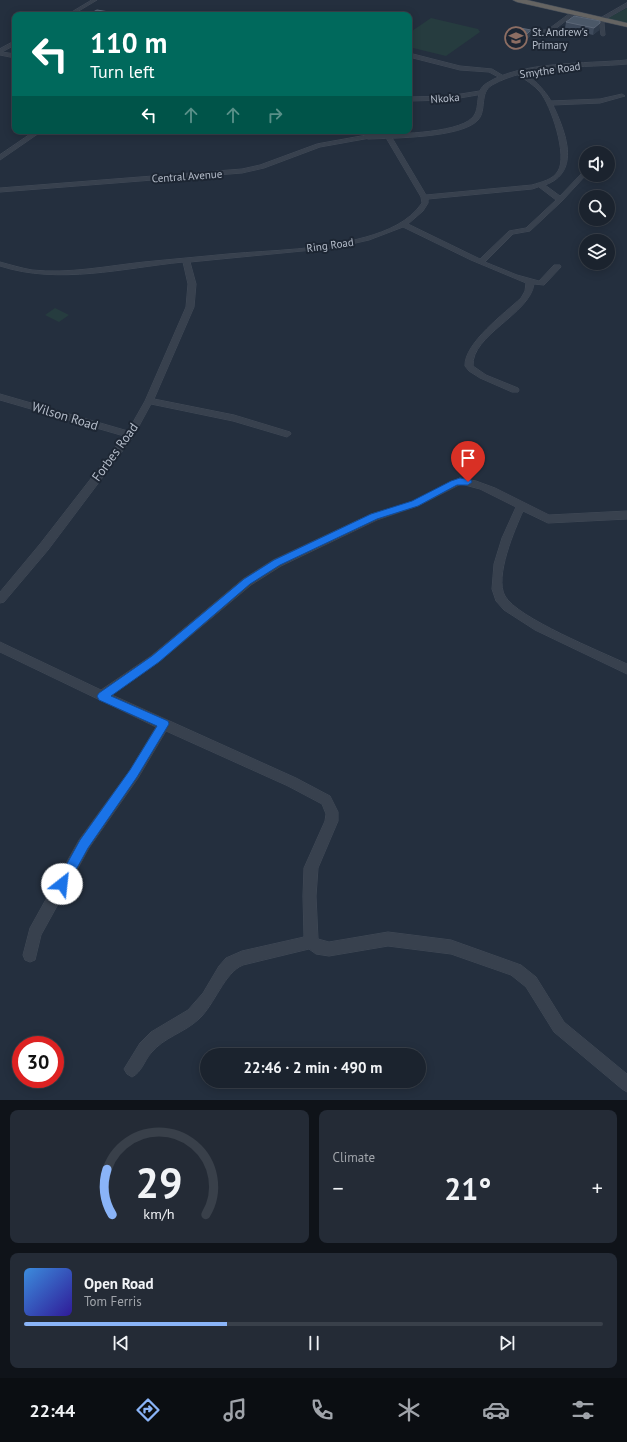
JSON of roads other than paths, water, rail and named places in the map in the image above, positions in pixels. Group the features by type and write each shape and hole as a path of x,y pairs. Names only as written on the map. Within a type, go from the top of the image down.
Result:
{"highway":[{"path":"517,0 627,25"}],"street":[{"path":"74,12 95,0"},
{"path":"603,35 601,22 603,19 627,5"},
{"path":"539,31 548,32 574,12"},
{"path":"0,52 12,45"},
{"path":"0,52 12,55"},
{"path":"412,56 460,68 490,70 504,78"},
{"name":"Smythe Road","path":"481,93 488,84 520,74 546,69 627,62"},
{"path":"388,136 424,197 517,190 541,185 558,176 562,171 565,163 565,154 550,102 537,86 520,74"},
{"path":"365,134 368,137 436,132 456,129 468,125 474,121 480,111 481,93"},
{"name":"Nkoka","path":"412,99 448,98 481,93"},
{"path":"550,102 600,101 622,96"},
{"path":"0,158 35,134"},
{"name":"Central Avenue","path":"0,190 242,172 269,165 314,146 368,137"},
{"path":"481,262 511,232 528,230 560,200 579,179"},
{"path":"541,185 560,200"},
{"name":"Ring Road","path":"0,264 11,269 43,272 96,270 346,244 368,239 403,224 417,215 422,209 425,203 424,197"},
{"path":"403,224 481,262 530,283 541,283 557,267"},
{"name":"Forbes Road","path":"0,599 44,547 130,435 149,401 190,307 192,284 186,261"},
{"path":"515,390 476,373 469,367 468,361 472,352 482,338 524,299 530,283"},
{"name":"Wilson Road","path":"0,397 130,435"},
{"path":"149,401 234,418 287,434"},
{"path":"102,696 155,659 247,582 277,563 368,519 415,504 460,481 468,482 495,492 548,519 627,515"},
{"path":"521,506 504,544 497,577 497,589 500,598 516,613 541,628 627,669"},
{"path":"0,647 102,696 292,782 326,800 332,814 327,835 316,852 311,866 310,880 311,942 316,947 329,949 388,939 451,947 516,970 531,982 558,1028 627,1084"},
{"path":"30,954 35,933 84,844 134,774 164,724"},
{"path":"132,1069 145,1048 156,1037 193,1015 208,998 224,971 231,963 242,958 311,942"}],"place":[{"name":"St. Andrew's Primary","path":"516,38"}]}
